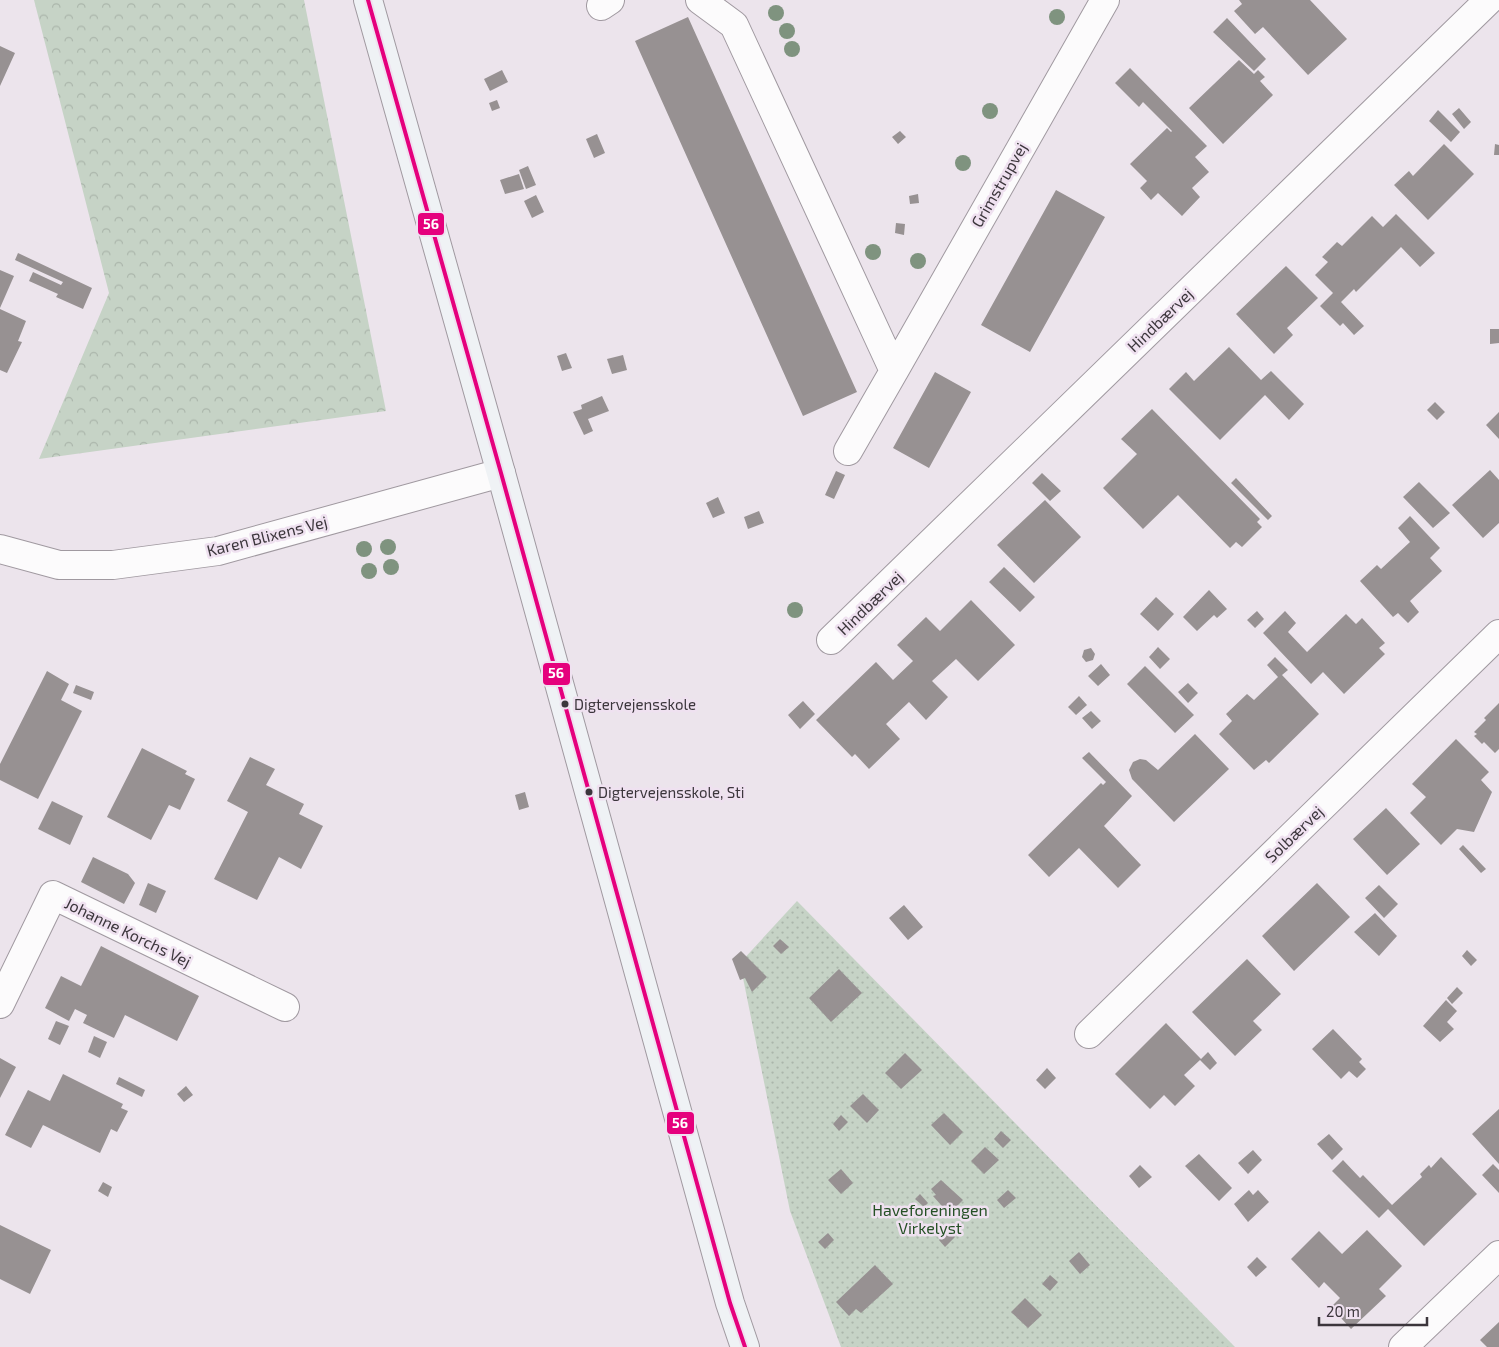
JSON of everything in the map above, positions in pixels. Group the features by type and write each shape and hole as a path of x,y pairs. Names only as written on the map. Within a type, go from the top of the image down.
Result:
{"street":[{"path":"368,0 502,473 730,1303 745,1347"},
{"path":"700,0 734,25 894,370"},
{"name":"Grimstrupvej","path":"848,451 1105,0"},
{"name":"Hindbærvej","path":"831,640 1489,0"},
{"name":"Karen Blixens Vej","path":"0,548 60,565 113,564 218,551 502,473"},
{"name":"Solbærvej","path":"1089,1034 1499,634"},
{"name":"Johanne Korchs Vej","path":"0,1004 52,895 285,1007"},
{"path":"1403,1347 1499,1255"}],"green space":[{"path":"34,0 304,0 386,411 39,459 109,293"},
{"name":"Haveforeningen Virkelyst","path":"797,901 1235,1347 841,1347 790,1211 740,963"}],"building":[{"path":"1239,0 1310,0 1347,39 1308,75 1263,27 1255,34 1234,11 1242,4"},
{"path":"688,17 857,392 803,416 635,41"},
{"path":"1227,18 1266,59 1254,71 1213,32"},
{"path":"0,46 15,53 0,86"},
{"path":"1239,60 1254,74 1258,70 1265,77 1260,81 1273,95 1223,144 1189,108"},
{"path":"1130,68 1207,146 1195,157 1209,172 1192,188 1200,197 1182,216 1158,193 1151,200 1140,188 1147,181 1130,164 1167,128 1172,131 1143,102 1139,107 1115,83"},
{"path":"502,70 508,82 490,91 484,79"},
{"path":"497,100 500,108 492,111 489,103"},
{"path":"1459,108 1471,122 1464,129 1452,114"},
{"path":"1438,110 1460,132 1451,142 1429,121"},
{"path":"900,131 906,137 898,144 892,137"},
{"path":"597,134 605,153 594,158 586,139"},
{"path":"1444,144 1474,174 1428,220 1394,185 1409,171 1413,176"},
{"path":"1495,144 1499,145 1499,155 1494,155"},
{"path":"528,166 536,185 526,189 519,170"},
{"path":"519,174 524,189 505,194 500,180"},
{"path":"1056,190 1105,217 1030,352 981,325"},
{"path":"918,194 919,203 910,204 909,196"},
{"path":"536,195 544,212 532,218 524,201"},
{"path":"1396,214 1435,253 1420,267 1401,247 1356,292 1354,289 1341,302 1364,326 1354,335 1343,323 1340,326 1320,306 1333,293 1315,275 1328,262 1322,257 1337,242 1342,246 1372,216 1383,227"},
{"path":"896,223 905,224 904,235 895,233"},
{"path":"18,253 92,288 83,309 56,297 58,294 29,281 33,272 61,285 63,282 15,260"},
{"path":"1286,266 1318,298 1287,328 1293,335 1274,354 1236,314"},
{"path":"0,270 14,276 0,308"},
{"path":"0,309 26,321 18,341 22,342 7,373 0,370"},
{"path":"1490,329 1499,329 1499,343 1490,344"},
{"path":"1229,347 1261,380 1271,371 1304,404 1289,420 1265,395 1220,440 1169,389 1186,372 1194,381"},
{"path":"566,353 572,368 562,371 557,356"},
{"path":"623,355 627,370 612,374 607,359"},
{"path":"935,372 971,392 929,468 893,448"},
{"path":"602,396 609,411 588,419 593,431 584,435 573,412 582,409 581,405"},
{"path":"1435,402 1445,412 1437,420 1427,410"},
{"path":"1152,409 1260,519 1257,522 1262,527 1242,547 1236,542 1230,548 1178,495 1143,529 1103,488 1137,454 1121,439"},
{"path":"1499,412 1499,439 1486,425"},
{"path":"1490,470 1499,480 1499,523 1483,538 1452,505"},
{"path":"836,471 845,475 834,499 825,495"},
{"path":"1042,473 1061,491 1050,501 1032,483"},
{"path":"1236,478 1272,516 1268,520 1231,483"},
{"path":"1419,482 1450,513 1433,528 1403,497"},
{"path":"718,497 725,513 713,518 706,503"},
{"path":"1045,500 1081,537 1034,583 997,545"},
{"path":"759,511 764,523 748,529 744,517"},
{"path":"1410,516 1440,548 1430,558 1442,571 1410,601 1419,612 1408,623 1398,613 1393,617 1360,581 1377,565 1381,569 1410,542 1398,528"},
{"path":"1004,567 1035,597 1020,612 989,582"},
{"path":"1209,590 1227,609 1217,618 1214,615 1197,631 1183,617"},
{"path":"1156,597 1174,614 1158,631 1140,614"},
{"path":"971,600 1015,645 978,681 956,659 932,681 948,697 926,720 909,702 886,724 900,739 869,769 855,754 852,757 816,720 876,662 893,680 913,661 897,645 926,617 940,631"},
{"path":"1257,611 1264,619 1255,628 1247,620"},
{"path":"1285,611 1296,623 1288,632 1307,652 1346,614 1356,624 1362,618 1385,643 1379,648 1385,654 1344,694 1323,672 1311,684 1263,633"},
{"path":"1158,647 1170,659 1160,669 1149,657"},
{"path":"1091,648 1095,654 1093,660 1086,662 1082,657 1084,650"},
{"path":"1275,657 1288,670 1282,675 1319,714 1269,763 1266,760 1254,770 1219,734 1232,721 1226,714 1247,694 1254,700 1278,677 1267,665"},
{"path":"1101,664 1110,675 1098,686 1088,676"},
{"path":"1145,666 1194,715 1175,733 1127,684"},
{"path":"47,671 69,684 61,700 82,711 38,799 0,780 0,764"},
{"path":"1188,683 1198,693 1188,703 1178,692"},
{"path":"76,685 94,692 91,700 73,693"},
{"path":"1079,696 1087,705 1076,715 1068,707"},
{"path":"803,701 815,714 800,729 788,715"},
{"path":"1499,703 1499,749 1495,753 1484,742 1482,744 1474,736 1477,734 1474,732 1486,720 1484,718"},
{"path":"1091,711 1101,721 1092,729 1082,718"},
{"path":"1195,734 1229,769 1174,822 1132,779 1129,770 1133,762 1140,759 1146,760 1158,770"},
{"path":"1456,739 1489,772 1481,780 1492,792 1474,832 1457,829 1441,845 1410,813 1426,797 1412,784"},
{"path":"142,748 187,771 185,774 195,779 180,810 169,805 151,840 107,817"},
{"path":"1089,752 1132,796 1104,826 1141,865 1118,888 1079,848 1049,877 1028,855 1101,783 1103,785 1106,782 1082,758"},
{"path":"250,757 275,769 266,785 304,804 299,814 323,826 301,869 279,857 257,900 214,879 248,812 227,801"},
{"path":"525,792 529,807 519,810 515,795"},
{"path":"52,801 83,816 70,845 38,829"},
{"path":"1386,808 1420,844 1387,875 1353,839"},
{"path":"1463,845 1486,869 1481,873 1459,849"},
{"path":"93,857 128,874 135,883 124,904 81,882"},
{"path":"148,883 166,891 156,913 139,905"},
{"path":"1317,883 1350,917 1294,971 1262,936"},
{"path":"1379,885 1398,904 1384,918 1365,898"},
{"path":"904,905 923,927 908,940 889,918"},
{"path":"1375,913 1397,936 1379,956 1354,932"},
{"path":"780,939 789,947 781,954 773,946"},
{"path":"101,946 199,996 177,1041 125,1015 114,1038 83,1023 87,1015 75,1009 69,1021 45,1008 61,976 81,986"},
{"path":"1467,950 1477,960 1471,966 1462,956"},
{"path":"741,951 767,977 752,992 745,978 740,980 732,959"},
{"path":"1247,959 1281,994 1253,1021 1262,1030 1235,1056 1192,1012"},
{"path":"839,969 862,993 831,1022 809,998"},
{"path":"1457,987 1463,993 1452,1004 1447,998"},
{"path":"1446,1000 1457,1011 1447,1022 1454,1029 1440,1042 1423,1026"},
{"path":"56,1021 69,1026 60,1045 48,1039"},
{"path":"1166,1023 1201,1059 1208,1052 1217,1063 1210,1070 1200,1060 1184,1075 1195,1086 1175,1106 1164,1095 1150,1109 1115,1074"},
{"path":"1333,1029 1362,1059 1359,1062 1366,1069 1357,1078 1349,1071 1341,1079 1312,1049"},
{"path":"94,1036 107,1042 100,1058 88,1052"},
{"path":"905,1053 922,1070 901,1089 885,1073"},
{"path":"0,1058 16,1067 0,1098"},
{"path":"1047,1068 1056,1078 1045,1089 1036,1080"},
{"path":"63,1074 123,1104 121,1108 128,1111 117,1132 111,1129 100,1153 43,1125 31,1148 5,1135 28,1090 50,1101"},
{"path":"119,1077 145,1090 142,1097 116,1084"},
{"path":"186,1086 193,1095 184,1102 177,1094"},
{"path":"863,1094 879,1110 867,1123 850,1106"},
{"path":"1499,1109 1499,1164 1472,1134"},
{"path":"944,1113 963,1132 950,1145 931,1125"},
{"path":"841,1115 848,1122 839,1131 833,1124"},
{"path":"1001,1131 1011,1140 1003,1148 994,1139"},
{"path":"1329,1134 1343,1149 1332,1160 1317,1144"},
{"path":"985,1147 999,1160 984,1174 971,1161"},
{"path":"1253,1150 1262,1160 1248,1174 1238,1163"},
{"path":"1199,1154 1232,1188 1219,1201 1185,1166"},
{"path":"1441,1157 1477,1194 1424,1246 1388,1209 1379,1218 1332,1171 1343,1160 1360,1178 1363,1175 1392,1205 1422,1177 1420,1174 1429,1165 1431,1168"},
{"path":"1493,1164 1499,1170 1499,1193 1482,1175"},
{"path":"1140,1165 1152,1177 1139,1188 1129,1176"},
{"path":"841,1169 853,1183 841,1194 828,1180"},
{"path":"941,1180 963,1200 949,1214 933,1196 936,1195 931,1189"},
{"path":"103,1182 112,1187 108,1197 98,1191"},
{"path":"1008,1190 1016,1198 1004,1208 997,1200"},
{"path":"1249,1190 1253,1195 1258,1190 1269,1202 1248,1222 1234,1204"},
{"path":"920,1194 928,1203 924,1207 915,1199"},
{"path":"0,1225 51,1250 30,1294 0,1279"},
{"path":"1367,1230 1402,1266 1379,1289 1386,1296 1351,1329 1331,1307 1340,1298 1324,1282 1319,1288 1291,1259 1319,1231 1342,1254"},
{"path":"948,1231 955,1237 945,1247 939,1240"},
{"path":"828,1233 834,1240 825,1249 818,1242"},
{"path":"1079,1252 1090,1265 1080,1274 1069,1261"},
{"path":"1257,1257 1267,1267 1256,1277 1247,1267"},
{"path":"875,1265 893,1284 861,1313 856,1309 849,1316 836,1302"},
{"path":"1050,1275 1058,1282 1050,1291 1042,1284"},
{"path":"1025,1298 1042,1315 1028,1328 1011,1312"},
{"path":"1499,1322 1499,1347 1487,1347 1480,1340"}],"transit line":[{"name":"56","path":"368,0 501,473 730,1303 745,1347"}],"place":[{"name":"Digtervejensskole","path":"565,704"},
{"name":"Digtervejensskole, Sti","path":"589,792"}]}
